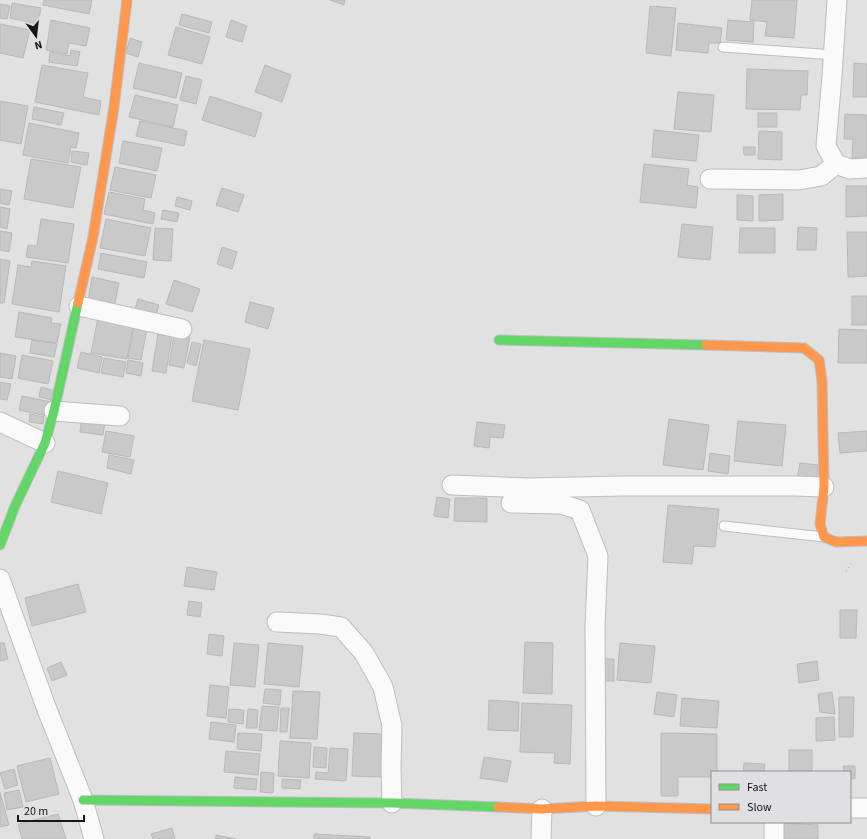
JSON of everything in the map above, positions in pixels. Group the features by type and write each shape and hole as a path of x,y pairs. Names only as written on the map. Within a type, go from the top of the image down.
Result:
{"street":[{"path":"0,545 15,506 45,443 79,306 93,237 114,107 127,0"},
{"path":"837,0 826,146 836,164 850,169 867,168"},
{"path":"710,179 800,180 821,176 836,164"},
{"path":"79,306 182,329"},
{"path":"499,340 804,348 819,360 822,381 824,487 820,524 824,537 836,542 867,541"},
{"path":"54,411 120,416"},
{"path":"0,422 45,443"},
{"path":"452,486 528,488 623,486 824,487"},
{"path":"511,503 561,504 580,510 598,556 595,627 596,806"},
{"path":"0,579 38,686 83,800 94,839"},
{"path":"277,622 320,624 341,627 364,653 383,687 392,726 392,803"},
{"path":"83,800 392,803 542,809 596,806 711,809"},
{"path":"851,808 867,808"},
{"path":"541,839 542,809"},
{"path":"774,823 774,839"}],"lane":[{"path":"723,47 834,55"},
{"path":"724,526 824,537"}],"building":[{"path":"44,0 92,0 89,14 43,5"},
{"path":"330,0 345,0 344,5"},
{"path":"752,0 797,0 794,38 765,36 767,22 750,20"},
{"path":"12,3 41,8 38,24 10,18"},
{"path":"0,4 10,6 7,19 0,18"},
{"path":"650,6 676,8 671,56 646,53"},
{"path":"182,14 212,22 209,33 179,25"},
{"path":"51,20 90,28 86,46 69,43 67,54 46,50"},
{"path":"231,20 247,26 242,42 226,37"},
{"path":"728,20 754,22 753,42 726,40"},
{"path":"678,23 722,28 720,43 709,43 708,53 676,50"},
{"path":"0,24 30,30 23,58 0,53"},
{"path":"176,27 210,37 202,64 168,55"},
{"path":"130,38 142,42 138,57 126,53"},
{"path":"71,50 80,52 77,66 49,62 50,52 70,56"},
{"path":"139,63 182,73 176,98 133,88"},
{"path":"854,63 867,64 867,97 853,97"},
{"path":"42,65 88,73 83,97 101,101 99,115 35,102"},
{"path":"265,65 291,75 282,102 255,92"},
{"path":"747,69 808,71 807,95 801,95 800,110 746,109"},
{"path":"186,76 202,80 196,104 180,100"},
{"path":"678,92 714,95 711,132 674,129"},
{"path":"135,95 178,105 173,127 129,117"},
{"path":"210,96 262,113 255,137 202,120"},
{"path":"0,101 28,106 21,144 0,140"},
{"path":"34,107 64,113 61,125 32,119"},
{"path":"758,113 777,113 777,127 758,127"},
{"path":"845,114 867,115 867,158 852,158 853,139 844,139"},
{"path":"140,121 187,131 184,146 136,136"},
{"path":"29,123 79,133 76,148 71,147 68,163 23,155"},
{"path":"654,130 699,135 696,161 652,157"},
{"path":"759,131 782,132 782,160 758,159"},
{"path":"123,141 162,148 157,171 119,163"},
{"path":"743,147 755,147 755,155 744,155"},
{"path":"72,151 89,153 87,165 71,162"},
{"path":"31,159 81,167 73,208 24,199"},
{"path":"644,164 689,169 687,185 698,187 696,208 640,202"},
{"path":"115,167 156,175 151,198 110,190"},
{"path":"846,186 867,186 867,216 846,217"},
{"path":"222,188 244,195 238,212 216,205"},
{"path":"0,189 12,191 9,205 0,203"},
{"path":"109,192 145,199 143,210 155,213 153,224 104,214"},
{"path":"783,194 783,220 759,221 759,195"},
{"path":"737,195 753,196 753,221 737,220"},
{"path":"177,197 192,201 190,210 175,206"},
{"path":"0,207 10,209 7,229 0,227"},
{"path":"163,210 179,213 177,222 161,219"},
{"path":"41,219 74,224 68,263 26,257 28,245 37,246"},
{"path":"106,219 151,228 145,256 100,248"},
{"path":"682,224 713,227 710,260 678,257"},
{"path":"798,227 817,228 816,250 797,250"},
{"path":"155,228 173,229 171,261 153,260"},
{"path":"740,228 775,228 775,253 739,253"},
{"path":"0,231 12,233 9,252 0,250"},
{"path":"847,232 867,232 867,276 848,277"},
{"path":"222,247 237,252 232,269 217,264"},
{"path":"101,253 147,262 144,278 98,269"},
{"path":"0,259 10,261 4,303 0,303"},
{"path":"32,261 66,266 59,312 12,304 18,265 31,267"},
{"path":"92,277 119,283 114,307 88,301"},
{"path":"174,280 200,289 192,312 166,304"},
{"path":"852,296 867,296 867,325 852,325"},
{"path":"138,299 159,305 155,319 134,313"},
{"path":"250,302 274,308 268,329 245,322"},
{"path":"19,312 52,318 51,323 61,324 57,343 15,337"},
{"path":"98,318 133,324 127,359 91,353"},
{"path":"134,326 147,328 141,360 128,358"},
{"path":"839,329 867,330 867,363 838,363"},
{"path":"158,334 172,336 166,373 152,371"},
{"path":"174,335 190,337 184,368 169,365"},
{"path":"32,340 57,344 54,357 30,353"},
{"path":"204,340 250,349 238,410 192,401"},
{"path":"192,342 201,344 196,366 187,363"},
{"path":"81,352 102,357 99,373 77,368"},
{"path":"0,353 16,356 12,379 0,377"},
{"path":"22,355 53,361 48,384 18,378"},
{"path":"104,358 126,362 123,377 101,373"},
{"path":"128,360 143,363 141,376 126,373"},
{"path":"0,382 11,384 7,400 0,399"},
{"path":"41,387 55,391 53,400 39,397"},
{"path":"22,396 51,402 47,416 19,410"},
{"path":"30,414 44,417 43,424 29,422"},
{"path":"82,417 105,421 103,435 80,432"},
{"path":"669,419 709,425 703,470 663,465"},
{"path":"738,421 786,425 782,466 734,461"},
{"path":"477,422 505,425 503,438 490,437 489,448 474,446"},
{"path":"106,431 134,436 130,457 102,452"},
{"path":"867,431 867,451 840,453 838,433"},
{"path":"710,453 730,456 728,474 708,471"},
{"path":"109,455 134,460 131,474 107,468"},
{"path":"800,463 818,465 816,482 797,480"},
{"path":"58,471 108,483 101,514 51,502"},
{"path":"437,497 450,499 448,518 434,516"},
{"path":"455,498 487,498 487,522 454,521"},
{"path":"668,505 719,509 715,547 694,546 692,564 663,562"},
{"path":"187,567 217,572 214,590 184,586"},
{"path":"78,584 86,612 32,626 25,598"},
{"path":"189,601 202,603 200,617 187,615"},
{"path":"840,610 857,610 856,638 840,638"},
{"path":"209,634 224,636 222,656 207,654"},
{"path":"525,642 553,643 552,694 523,693"},
{"path":"0,643 4,643 8,659 0,661"},
{"path":"234,643 259,645 255,687 230,685"},
{"path":"268,643 303,646 299,687 264,684"},
{"path":"620,643 655,646 651,683 617,680"},
{"path":"605,659 614,659 614,681 605,681"},
{"path":"817,661 819,680 799,683 797,664"},
{"path":"61,662 67,675 52,681 47,668"},
{"path":"210,685 229,687 226,718 207,716"},
{"path":"265,689 281,690 280,705 263,703"},
{"path":"293,691 320,692 317,739 290,738"},
{"path":"657,692 677,695 674,717 654,714"},
{"path":"832,692 835,714 820,712 818,694"},
{"path":"839,697 854,697 853,737 839,737"},
{"path":"682,698 719,701 717,728 680,726"},
{"path":"489,700 519,702 518,731 488,730"},
{"path":"522,703 572,705 570,764 554,763 555,753 520,752"},
{"path":"262,706 279,707 277,731 259,730"},
{"path":"281,708 289,708 287,732 280,732"},
{"path":"229,709 244,710 243,724 228,722"},
{"path":"248,709 258,710 257,728 246,728"},
{"path":"834,717 835,740 816,741 816,718"},
{"path":"211,722 236,725 234,742 209,739"},
{"path":"238,733 262,734 261,751 237,749"},
{"path":"354,733 383,734 382,777 352,776"},
{"path":"661,733 717,734 717,771 711,771 711,777 678,777 678,796 661,796"},
{"path":"280,741 311,743 309,778 278,776"},
{"path":"314,747 327,748 326,768 313,767"},
{"path":"330,748 348,749 346,781 315,779 316,772 328,773"},
{"path":"789,750 812,750 812,771 789,771"},
{"path":"226,751 260,754 258,775 224,772"},
{"path":"484,757 511,761 507,782 480,778"},
{"path":"50,758 59,794 26,802 17,766"},
{"path":"744,763 765,764 764,771 743,771"},
{"path":"843,766 855,766 855,779 851,779 851,771 844,771"},
{"path":"14,769 18,785 5,789 0,773"},
{"path":"261,772 274,773 273,793 260,792"},
{"path":"235,777 257,779 256,790 234,788"},
{"path":"282,779 301,780 300,789 282,788"},
{"path":"19,790 23,807 7,810 4,793"},
{"path":"0,792 9,825 0,827"},
{"path":"58,814 66,839 22,839 18,824"},
{"path":"784,823 818,825 818,839 783,839"},
{"path":"172,828 175,839 153,839 151,834"},
{"path":"314,834 370,837 370,839 314,839"},
{"path":"216,835 236,839 215,839"}],"traffic: fast":[{"path":"0,545 15,506 45,443 54,411 78,303"},
{"path":"499,340 706,345"},
{"path":"83,800 392,803 498,807"}],"traffic: slow":[{"path":"78,303 93,237 114,107 127,0"},
{"path":"706,345 804,348 819,360 822,381 824,487 820,524 824,537 836,542 867,541"},
{"path":"498,807 542,809 596,806 711,809"}]}
